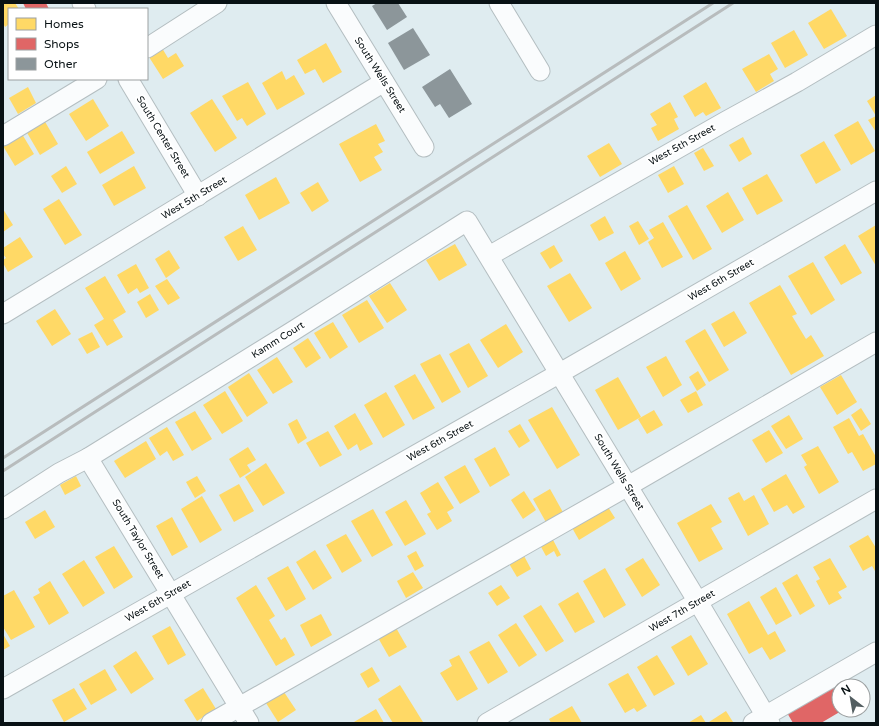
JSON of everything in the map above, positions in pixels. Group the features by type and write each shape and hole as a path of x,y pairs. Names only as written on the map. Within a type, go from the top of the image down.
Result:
{"street":[{"path":"148,47 217,3"},
{"name":"South Wells Street","path":"336,3 424,147"},
{"path":"499,3 540,71"},
{"name":"West 5th Street","path":"489,256 670,152 797,82 876,35"},
{"path":"3,136 95,80"},
{"name":"South Center Street","path":"129,80 198,196"},
{"name":"West 5th Street","path":"4,313 384,82"},
{"name":"West 6th Street","path":"3,689 560,373 876,191"},
{"name":"South Wells Street","path":"467,221 698,602 763,721"},
{"name":"Kamm Court","path":"3,509 59,473 88,458 293,331 467,221"},
{"path":"211,723 628,486 876,342"},
{"name":"South Taylor Street","path":"88,458 249,723"},
{"name":"West 7th Street","path":"487,723 876,499"},
{"path":"763,721 876,652"}],"building: Homes":[{"path":"3,3 15,3 18,8 8,8 8,25 5,27 3,23"},
{"path":"831,9 847,36 824,49 808,23"},
{"path":"794,30 808,55 785,68 771,43"},
{"path":"326,43 342,72 323,83 315,69 305,74 297,60"},
{"path":"162,48 168,58 176,53 184,66 163,79 149,57"},
{"path":"769,54 778,69 770,74 774,81 756,92 742,69"},
{"path":"282,71 286,80 294,75 305,94 277,110 262,83"},
{"path":"248,82 266,114 247,126 242,118 237,121 222,96"},
{"path":"706,82 721,108 706,116 703,112 695,117 683,96"},
{"path":"28,87 36,103 18,114 9,98"},
{"path":"876,95 876,116 867,101"},
{"path":"93,99 109,126 86,141 69,114"},
{"path":"212,99 237,138 215,152 190,113"},
{"path":"670,102 678,117 674,119 679,129 658,141 651,128 657,125 650,114"},
{"path":"876,116 876,132 868,120"},
{"path":"44,120 58,144 40,155 26,131"},
{"path":"858,121 875,151 851,165 834,135"},
{"path":"376,124 385,141 378,144 383,152 374,157 382,170 360,182 339,144"},
{"path":"122,131 135,153 100,174 87,152"},
{"path":"22,134 34,154 15,166 3,146"},
{"path":"743,137 752,154 739,162 729,145"},
{"path":"824,141 841,170 816,184 800,155"},
{"path":"609,143 622,164 600,177 587,156"},
{"path":"703,148 714,166 704,171 694,153"},
{"path":"66,166 77,184 62,193 51,176"},
{"path":"134,166 146,188 114,206 102,185"},
{"path":"674,166 684,184 668,193 658,175"},
{"path":"767,174 783,201 757,215 742,188"},
{"path":"276,177 290,203 259,220 245,195"},
{"path":"318,182 329,201 312,212 300,193"},
{"path":"728,192 744,220 722,233 706,206"},
{"path":"59,199 82,235 65,245 43,209"},
{"path":"687,205 712,249 693,260 668,216"},
{"path":"3,209 13,225 3,232"},
{"path":"605,216 614,233 599,241 590,225"},
{"path":"638,221 649,239 639,245 629,226"},
{"path":"663,222 683,257 662,268 648,242 654,238 649,230"},
{"path":"876,225 876,266 858,236"},
{"path":"243,226 257,250 238,261 224,237"},
{"path":"20,237 33,257 8,272 3,263 3,260 6,258 3,254 3,248"},
{"path":"455,244 467,265 439,281 426,260"},
{"path":"845,244 862,273 841,285 824,257"},
{"path":"554,245 563,261 550,269 540,253"},
{"path":"169,250 180,268 166,278 155,259"},
{"path":"625,251 641,279 621,291 605,263"},
{"path":"813,262 835,300 811,315 788,276"},
{"path":"136,264 149,288 140,293 137,288 128,294 117,275"},
{"path":"570,273 592,308 569,322 547,286"},
{"path":"105,276 126,312 113,320 123,337 107,346 94,325 104,319 85,288"},
{"path":"167,279 180,298 168,305 155,286"},
{"path":"390,283 407,310 387,323 369,296"},
{"path":"780,285 797,314 792,316 806,339 811,335 824,356 791,375 749,303"},
{"path":"150,294 159,310 146,318 137,302"},
{"path":"367,300 384,328 359,343 342,315"},
{"path":"55,309 71,334 52,346 36,321"},
{"path":"734,311 747,333 724,347 711,324"},
{"path":"333,322 348,347 330,359 314,333"},
{"path":"506,324 523,352 498,368 480,340"},
{"path":"705,329 729,370 709,382 685,341"},
{"path":"92,332 100,347 87,354 78,339"},
{"path":"308,338 321,358 306,368 293,348"},
{"path":"469,343 488,376 468,388 449,354"},
{"path":"440,354 461,392 442,403 420,364"},
{"path":"666,356 682,385 663,397 646,367"},
{"path":"277,357 293,382 273,394 257,370"},
{"path":"698,371 706,385 697,391 689,377"},
{"path":"249,373 268,403 247,417 228,387"},
{"path":"415,374 435,408 413,420 394,386"},
{"path":"841,375 857,402 837,415 820,387"},
{"path":"618,377 641,417 618,430 595,390"},
{"path":"225,391 243,421 222,434 203,405"},
{"path":"696,391 703,405 688,413 680,400"},
{"path":"386,392 405,425 383,438 364,405"},
{"path":"552,407 580,455 557,469 528,420"},
{"path":"861,408 871,424 861,431 851,415"},
{"path":"654,410 663,425 647,434 638,419"},
{"path":"195,411 212,439 192,451 175,422"},
{"path":"355,413 373,444 360,451 357,444 348,450 334,426"},
{"path":"789,415 803,439 786,449 771,426"},
{"path":"849,418 859,436 863,434 876,457 876,464 863,471 852,452 848,454 833,427"},
{"path":"297,419 307,438 298,444 288,424"},
{"path":"520,424 530,441 519,448 508,431"},
{"path":"167,427 184,455 173,461 167,451 160,456 149,438"},
{"path":"769,430 783,453 766,463 752,440"},
{"path":"328,431 342,455 320,467 306,443"},
{"path":"146,441 156,459 125,478 114,461"},
{"path":"818,446 839,482 819,494 804,467 807,465 801,455"},
{"path":"248,447 256,460 247,465 251,471 240,478 229,459"},
{"path":"495,447 510,475 490,487 474,459"},
{"path":"266,463 285,493 263,506 245,477"},
{"path":"465,465 480,492 460,504 444,477"},
{"path":"786,474 805,507 793,514 787,505 774,512 761,489"},
{"path":"76,476 81,486 65,495 60,485"},
{"path":"197,476 206,491 195,498 186,482"},
{"path":"438,482 454,508 447,512 452,521 437,530 427,514 431,512 420,493"},
{"path":"239,484 254,511 234,522 219,495"},
{"path":"550,489 564,514 547,524 533,499"},
{"path":"524,491 536,510 523,519 511,500"},
{"path":"739,492 744,501 754,495 769,524 748,536 728,498"},
{"path":"202,496 222,530 200,543 181,509"},
{"path":"406,500 426,534 405,546 385,512"},
{"path":"606,504 615,518 579,540 571,526"},
{"path":"711,504 722,522 711,528 723,549 699,562 677,523"},
{"path":"373,509 393,545 372,557 351,521"},
{"path":"45,510 55,527 35,539 25,522"},
{"path":"172,517 188,547 172,556 156,526"},
{"path":"346,534 362,561 342,573 326,545"},
{"path":"868,535 876,548 875,571 872,566 863,571 849,546"},
{"path":"552,538 561,555 557,557 554,551 546,556 540,545"},
{"path":"114,546 133,577 114,589 95,557"},
{"path":"315,550 332,578 313,590 296,562"},
{"path":"416,551 424,566 415,571 407,556"},
{"path":"523,554 531,569 517,577 508,562"},
{"path":"643,558 660,585 642,597 625,569"},
{"path":"830,558 847,587 838,592 842,598 829,605 816,581 820,579 813,567"},
{"path":"84,560 105,593 83,607 62,574"},
{"path":"288,566 306,599 286,611 267,578"},
{"path":"605,568 626,605 604,618 583,581"},
{"path":"413,572 423,588 406,598 397,581"},
{"path":"797,574 815,606 800,615 782,583"},
{"path":"50,581 69,613 49,625 33,597 40,593 38,589"},
{"path":"256,585 275,616 269,620 281,640 285,637 295,655 276,666 236,598"},
{"path":"501,585 510,598 497,606 488,593"},
{"path":"776,587 792,616 776,625 760,597"},
{"path":"14,590 35,627 11,640 3,627 3,596"},
{"path":"578,592 595,622 575,633 558,604"},
{"path":"749,601 768,635 775,631 786,651 770,660 762,647 749,654 727,614"},
{"path":"541,605 564,641 546,652 523,616"},
{"path":"321,614 332,635 311,647 300,625"},
{"path":"516,623 537,655 519,667 498,635"},
{"path":"170,626 186,655 168,665 152,636"},
{"path":"395,626 407,647 389,657 377,636"},
{"path":"3,634 10,646 3,650"},
{"path":"691,635 708,664 688,676 671,647"},
{"path":"489,641 508,672 488,684 469,652"},
{"path":"136,651 154,679 131,694 113,666"},
{"path":"459,655 478,689 457,701 440,673 452,666 449,660"},
{"path":"657,655 675,684 654,696 637,667"},
{"path":"372,667 380,681 368,688 360,674"},
{"path":"105,669 117,690 91,705 79,684"},
{"path":"628,673 647,706 637,712 634,708 625,713 608,684"},
{"path":"400,685 423,722 393,723 378,699"},
{"path":"74,688 87,709 64,722 52,700"},
{"path":"203,688 216,709 197,721 184,700"},
{"path":"284,692 296,710 278,722 266,703"},
{"path":"572,706 582,723 551,723 549,719"},
{"path":"376,709 384,723 354,722"},
{"path":"726,711 733,722 709,722"},
{"path":"701,715 706,723 688,723"}],"building: Shops":[{"path":"23,3 46,3 48,8 26,8"},
{"path":"831,685 831,717 821,723 793,723 786,711"}],"building: Other":[{"path":"377,3 398,3 407,17 387,30 372,6"},
{"path":"413,28 430,55 404,70 388,43"},
{"path":"450,69 472,104 449,118 440,104 435,107 422,87"}],"railway":[{"path":"3,458 713,3"},
{"path":"3,471 733,3"}]}
